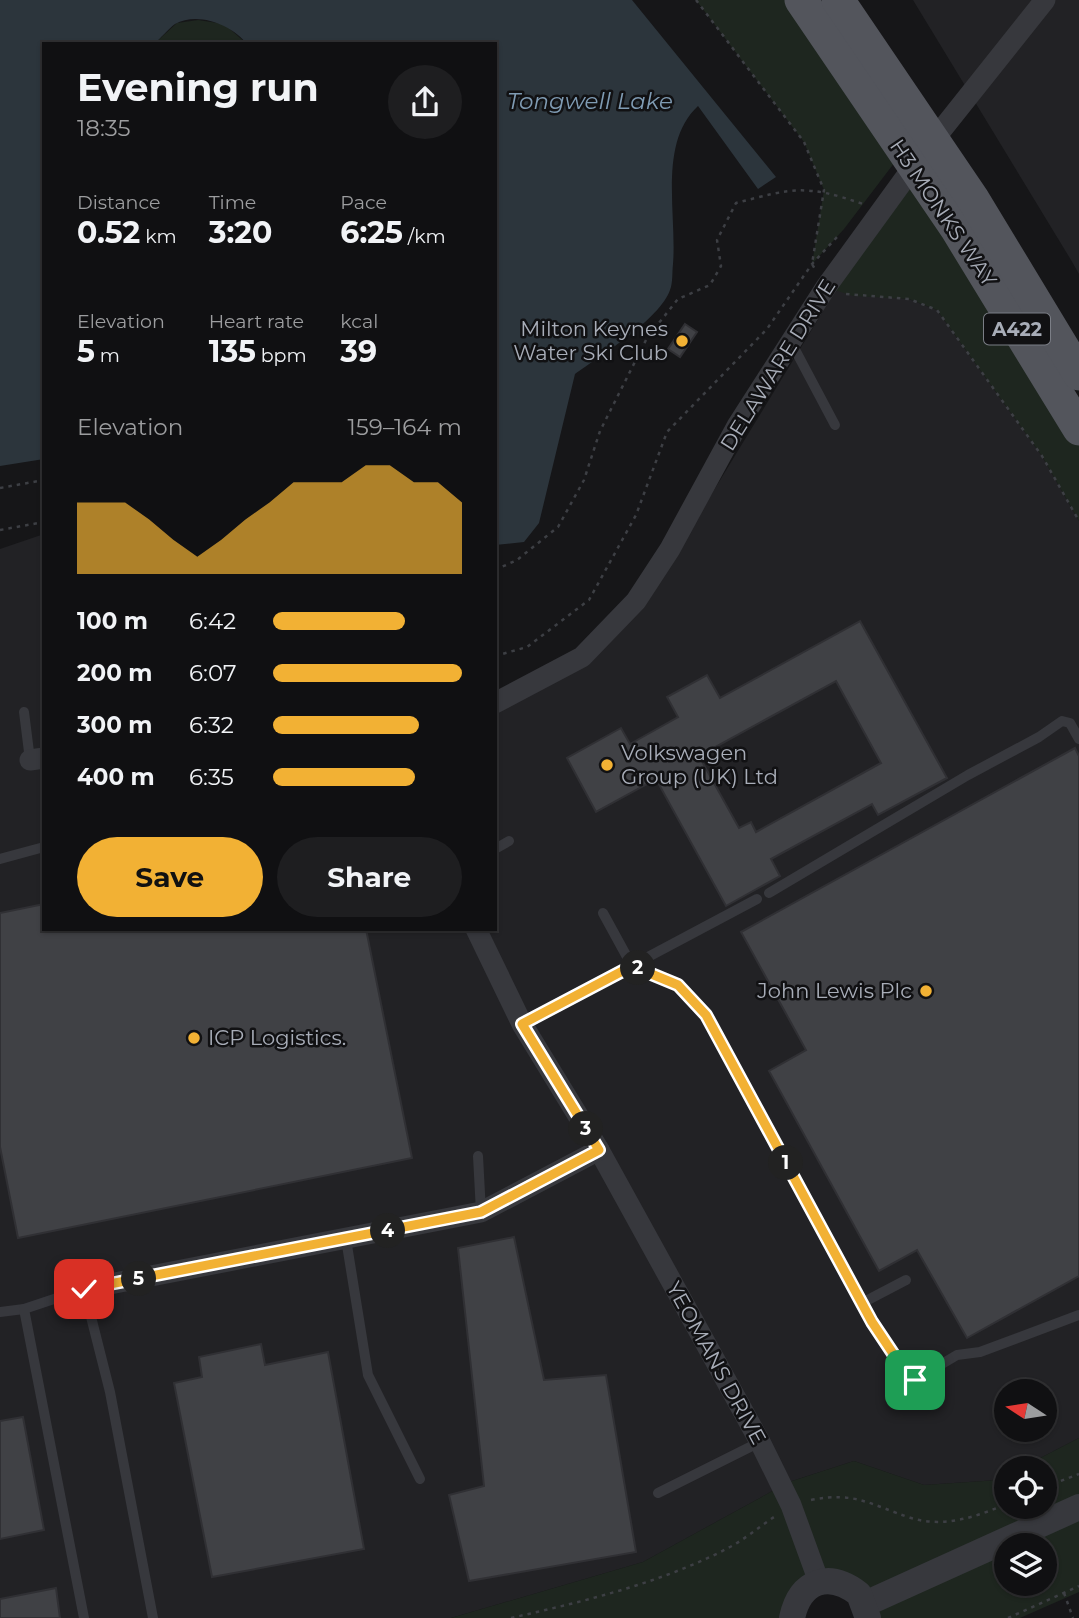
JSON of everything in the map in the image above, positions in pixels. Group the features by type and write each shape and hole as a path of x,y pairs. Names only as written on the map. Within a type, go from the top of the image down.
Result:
{"main road":[{"name":"H3 MONKS WAY","path":"802,0 871,106 956,228 1079,429"},
{"name":"H3 MONKS WAY","path":"838,0 973,198 1079,374"}],"street":[{"name":"DELAWARE DRIVE","path":"497,702 582,657 636,601 670,549 737,426 826,287 923,152 1045,0"},
{"name":"YEOMANS DRIVE","path":"476,931 522,1024 599,1150 760,1442 791,1505 819,1582"},
{"path":"84,1289 481,1212 599,1150"},
{"path":"792,1618 796,1601 805,1590 819,1582 836,1581 848,1585 867,1611 1079,1507"}],"lane":[{"path":"791,342 835,425"},
{"path":"24,712 37,759"},
{"path":"769,893 968,775 1040,737 1062,721 1070,723 1079,739"},
{"path":"497,848 509,841"},
{"path":"0,859 42,848"},
{"path":"522,1024 757,899"},
{"path":"604,913 632,966 678,985 706,1015 862,1303 906,1373 915,1380 957,1355 979,1352 1079,1315"},
{"path":"478,1156 481,1212"},
{"path":"346,1239 368,1375 420,1479"},
{"path":"862,1303 906,1280"},
{"path":"0,1312 24,1308 84,1289 110,1392 153,1618"},
{"path":"24,1308 84,1618"},
{"path":"658,1493 760,1442"}],"path":[{"path":"497,655 527,647 589,600 636,515 667,432 766,329 812,264 824,190 804,142 696,0"},
{"path":"497,568 517,560 558,527 584,480 600,431 647,338 678,299 710,285 716,276 721,266 717,240 736,203 790,189 824,190 863,204"},
{"path":"812,264 826,287 853,296 909,299 937,310 1042,456 1079,521"},
{"path":"0,488 42,480"},
{"path":"0,530 42,522"},
{"path":"1057,1482 1079,1474"},
{"path":"510,1618 590,1599 686,1568 732,1546 791,1505 833,1496 861,1498 912,1519 944,1521 975,1518 994,1509"},
{"path":"1007,1618 1079,1586"},
{"path":"1064,1593 1073,1618"}],"shaded area":[{"path":"696,0 801,0 901,154 844,229 812,264 824,190 804,142"},
{"path":"913,0 1079,0 1079,274 1071,260"},
{"path":"198,20 224,24 245,42 156,42 177,23"},
{"path":"913,166 1079,429 1079,521 1042,456 937,310 909,299 853,296 826,287"},
{"path":"836,290 909,299 937,310 1042,456 1079,521 1079,1438 1044,1456 994,1456 994,1480 924,1485 854,1461 789,1482 643,1562 451,1618 0,1618 0,549 42,535 42,931 497,931 497,694 582,659 711,495"},
{"path":"1079,1438 1079,1592 1020,1618 868,1618 836,1581 792,1618 451,1618 643,1562 789,1482 854,1461 924,1485 994,1480 994,1519 1057,1519 1057,1456 1044,1456"}],"water":[{"name":"Tongwell Lake","path":"0,0 632,0 776,177 758,189 698,106 686,121 678,139 672,180 674,244 670,290 664,301 642,325 575,374 539,523 524,542 497,545 497,42 245,42 224,26 194,19 175,24 156,42 42,42 42,459 0,466"}],"building":[{"name":"Milton Keynes Water Ski Club","path":"685,324 697,332 680,357 668,349"},
{"name":"Volkswagen Group (UK) Ltd","path":"860,621 947,778 878,815 872,804 771,859 780,876 726,906 656,779 596,812 567,758 621,728 630,744 678,717 667,697 707,675 720,698","holes":["836,681 881,763 756,832 751,822 739,828 699,756"]},
{"name":"John Lewis Plc","path":"1075,748 1079,756 1079,1276 967,1338 917,1250 879,1271 769,1071 806,1050 741,932"},
{"name":"ICP Logistics.","path":"42,904 42,931 366,931 412,1158 18,1238 0,1147 0,913"},
{"path":"514,1237 544,1380 606,1375 636,1552 469,1581 449,1495 484,1486 458,1248"},
{"path":"261,1344 265,1365 328,1352 364,1549 212,1577 174,1383 202,1377 199,1357"},
{"path":"23,1417 44,1530 0,1539 0,1421"},
{"path":"56,1588 60,1618 0,1618 0,1599"}],"place":[{"name":"Milton Keynes Water Ski Club","path":"682,341"},
{"name":"Volkswagen Group (UK) Ltd","path":"607,765"},
{"name":"John Lewis Plc","path":"926,991"},
{"name":"ICP Logistics.","path":"194,1038"}],"route":[{"path":"84,1289 481,1212 599,1150 522,1024 632,966 678,985 706,1015 872,1322 906,1373 915,1380"}]}
